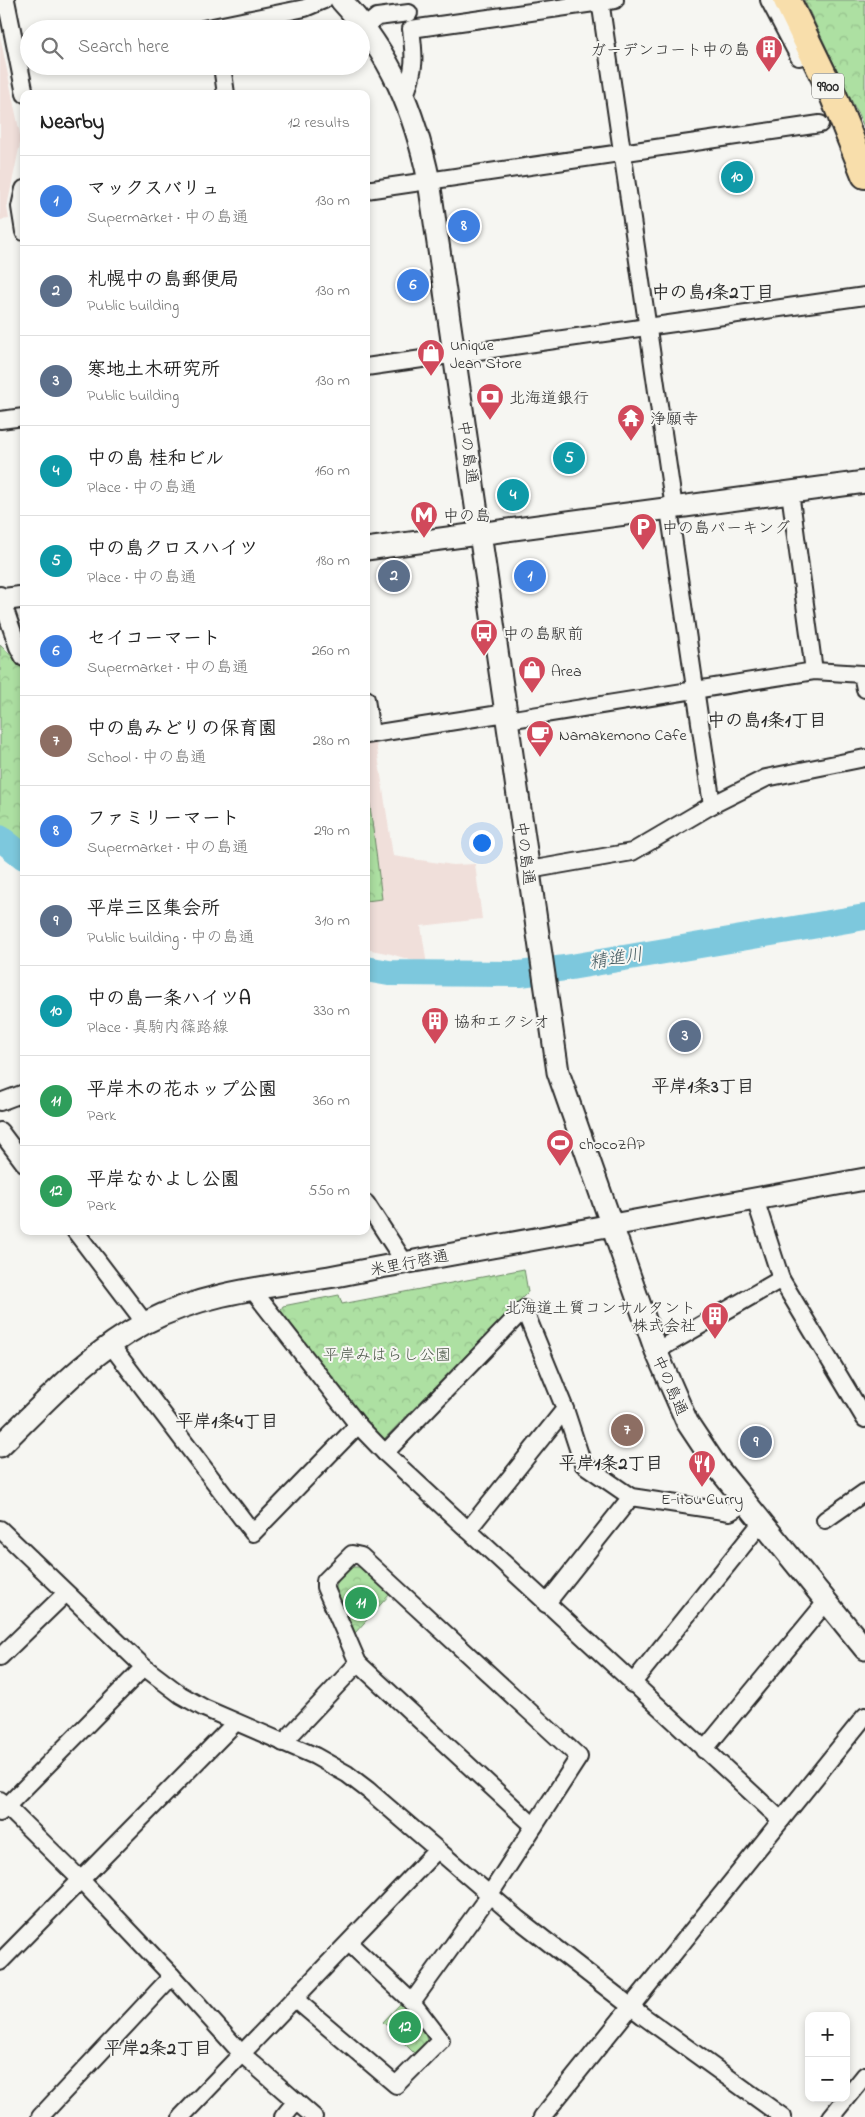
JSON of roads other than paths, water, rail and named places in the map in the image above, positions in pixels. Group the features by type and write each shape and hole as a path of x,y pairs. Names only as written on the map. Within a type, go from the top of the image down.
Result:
{"main road":[{"name":"9900","path":"788,0 833,95 865,175"}],"street":[{"path":"6,0 20,47"},
{"path":"249,20 305,8 324,0"},
{"name":"中の島通","path":"341,0 359,20"},
{"path":"769,0 799,57"},
{"path":"370,23 377,17 409,14 605,1 623,152 649,326 695,690 712,805"},
{"path":"405,96 413,73 414,52 409,14"},
{"name":"中の島通","path":"370,35 389,65 405,96 420,140 429,181 558,1072 656,1351 687,1422 717,1467 745,1503 865,1649"},
{"path":"24,75 25,90"},
{"path":"223,75 225,90"},
{"path":"370,189 820,124"},
{"path":"370,366 865,296"},
{"path":"0,420 20,418"},
{"path":"370,548 865,482"},
{"path":"790,492 814,671"},
{"path":"20,597 1,598 20,651"},
{"path":"370,734 695,690 814,671 862,674 865,689"},
{"path":"529,870 632,852 712,805 766,778 865,758"},
{"path":"0,1102 20,1094"},
{"path":"0,1131 20,1158"},
{"name":"米里行啓通","path":"0,1446 84,1365 110,1344 145,1323 192,1304 251,1288 406,1263 865,1179"},
{"path":"755,1199 781,1279 865,1419"},
{"path":"370,1209 406,1263"},
{"path":"78,1235 145,1323"},
{"path":"656,1351 781,1279"},
{"path":"251,1288 358,1425 385,1453 632,1684 781,1820"},
{"path":"385,1453 524,1309 565,1409 584,1464 631,1497 730,1512 745,1503"},
{"path":"110,1344 253,1533 358,1425"},
{"path":"468,1530 565,1409"},
{"path":"825,1520 865,1492"},
{"path":"546,1604 631,1497"},
{"path":"632,1684 761,1523"},
{"path":"0,1528 144,1667 181,1696 235,1723 315,1756 347,1774 490,1894 632,2007 783,2117"},
{"path":"412,2002 490,1894 579,1757 362,1556 352,1554 326,1580 325,1587 358,1663 534,1826"},
{"path":"0,1657 66,1593"},
{"path":"704,1750 826,1602"},
{"path":"283,1742 358,1663"},
{"path":"144,1667 2,1807 80,1879 172,1976 242,2054 314,2117"},
{"path":"542,2117 865,1716"},
{"path":"0,1962 235,1723"},
{"path":"181,2117 438,1850"},
{"path":"295,1999 396,2085 441,2040 412,2002 349,1943"},
{"path":"40,2117 172,1976"},
{"path":"831,2117 865,2075"},
{"path":"283,2117 296,2101"}],"waterway":[{"name":"精進川","path":"0,838 20,854"},
{"name":"精進川","path":"370,970 389,973 520,974 865,917"}],"place":[{"name":"ガーデンコート中の島","path":"769,73"},
{"name":"中の島一条ハイツA","path":"737,177"},
{"name":"ファミリーマート","path":"464,226"},
{"name":"セイコーマート","path":"413,285"},
{"name":"Unique Jean Store","path":"431,377"},
{"name":"北海道銀行","path":"490,421"},
{"name":"浄願寺","path":"631,442"},
{"name":"中の島クロスハイツ","path":"569,458"},
{"name":"中の島 桂和ビル","path":"513,495"},
{"name":"中の島","path":"424,539"},
{"name":"中の島パーキング","path":"643,551"},
{"name":"札幌中の島郵便局","path":"394,576"},
{"name":"マックスバリュ","path":"530,576"},
{"name":"中の島駅前","path":"484,657"},
{"name":"Area","path":"532,694"},
{"name":"Namakemono Cafe","path":"540,758"},
{"name":"寒地土木研究所","path":"685,1036"},
{"name":"協和エクシオ","path":"435,1045"},
{"name":"chocoZAP","path":"560,1167"},
{"name":"北海道土質コンサルタント 株式会社","path":"715,1340"},
{"name":"中の島みどりの保育園","path":"627,1430"},
{"name":"平岸三区集会所","path":"756,1442"},
{"name":"E-itou Curry","path":"702,1488"},
{"name":"平岸木の花ホップ公園","path":"361,1603"},
{"name":"平岸なかよし公園","path":"405,2027"}],"district":[{"name":"中の島1条2丁目","path":"713,292"},
{"name":"中の島1条1丁目","path":"767,720"},
{"name":"平岸1条3丁目","path":"703,1086"},
{"name":"平岸1条4丁目","path":"227,1421"},
{"name":"平岸1条2丁目","path":"611,1463"},
{"name":"平岸2条2丁目","path":"158,2048"}],"park label":[{"name":"平岸みはらし公園","path":"387,1354"}]}
